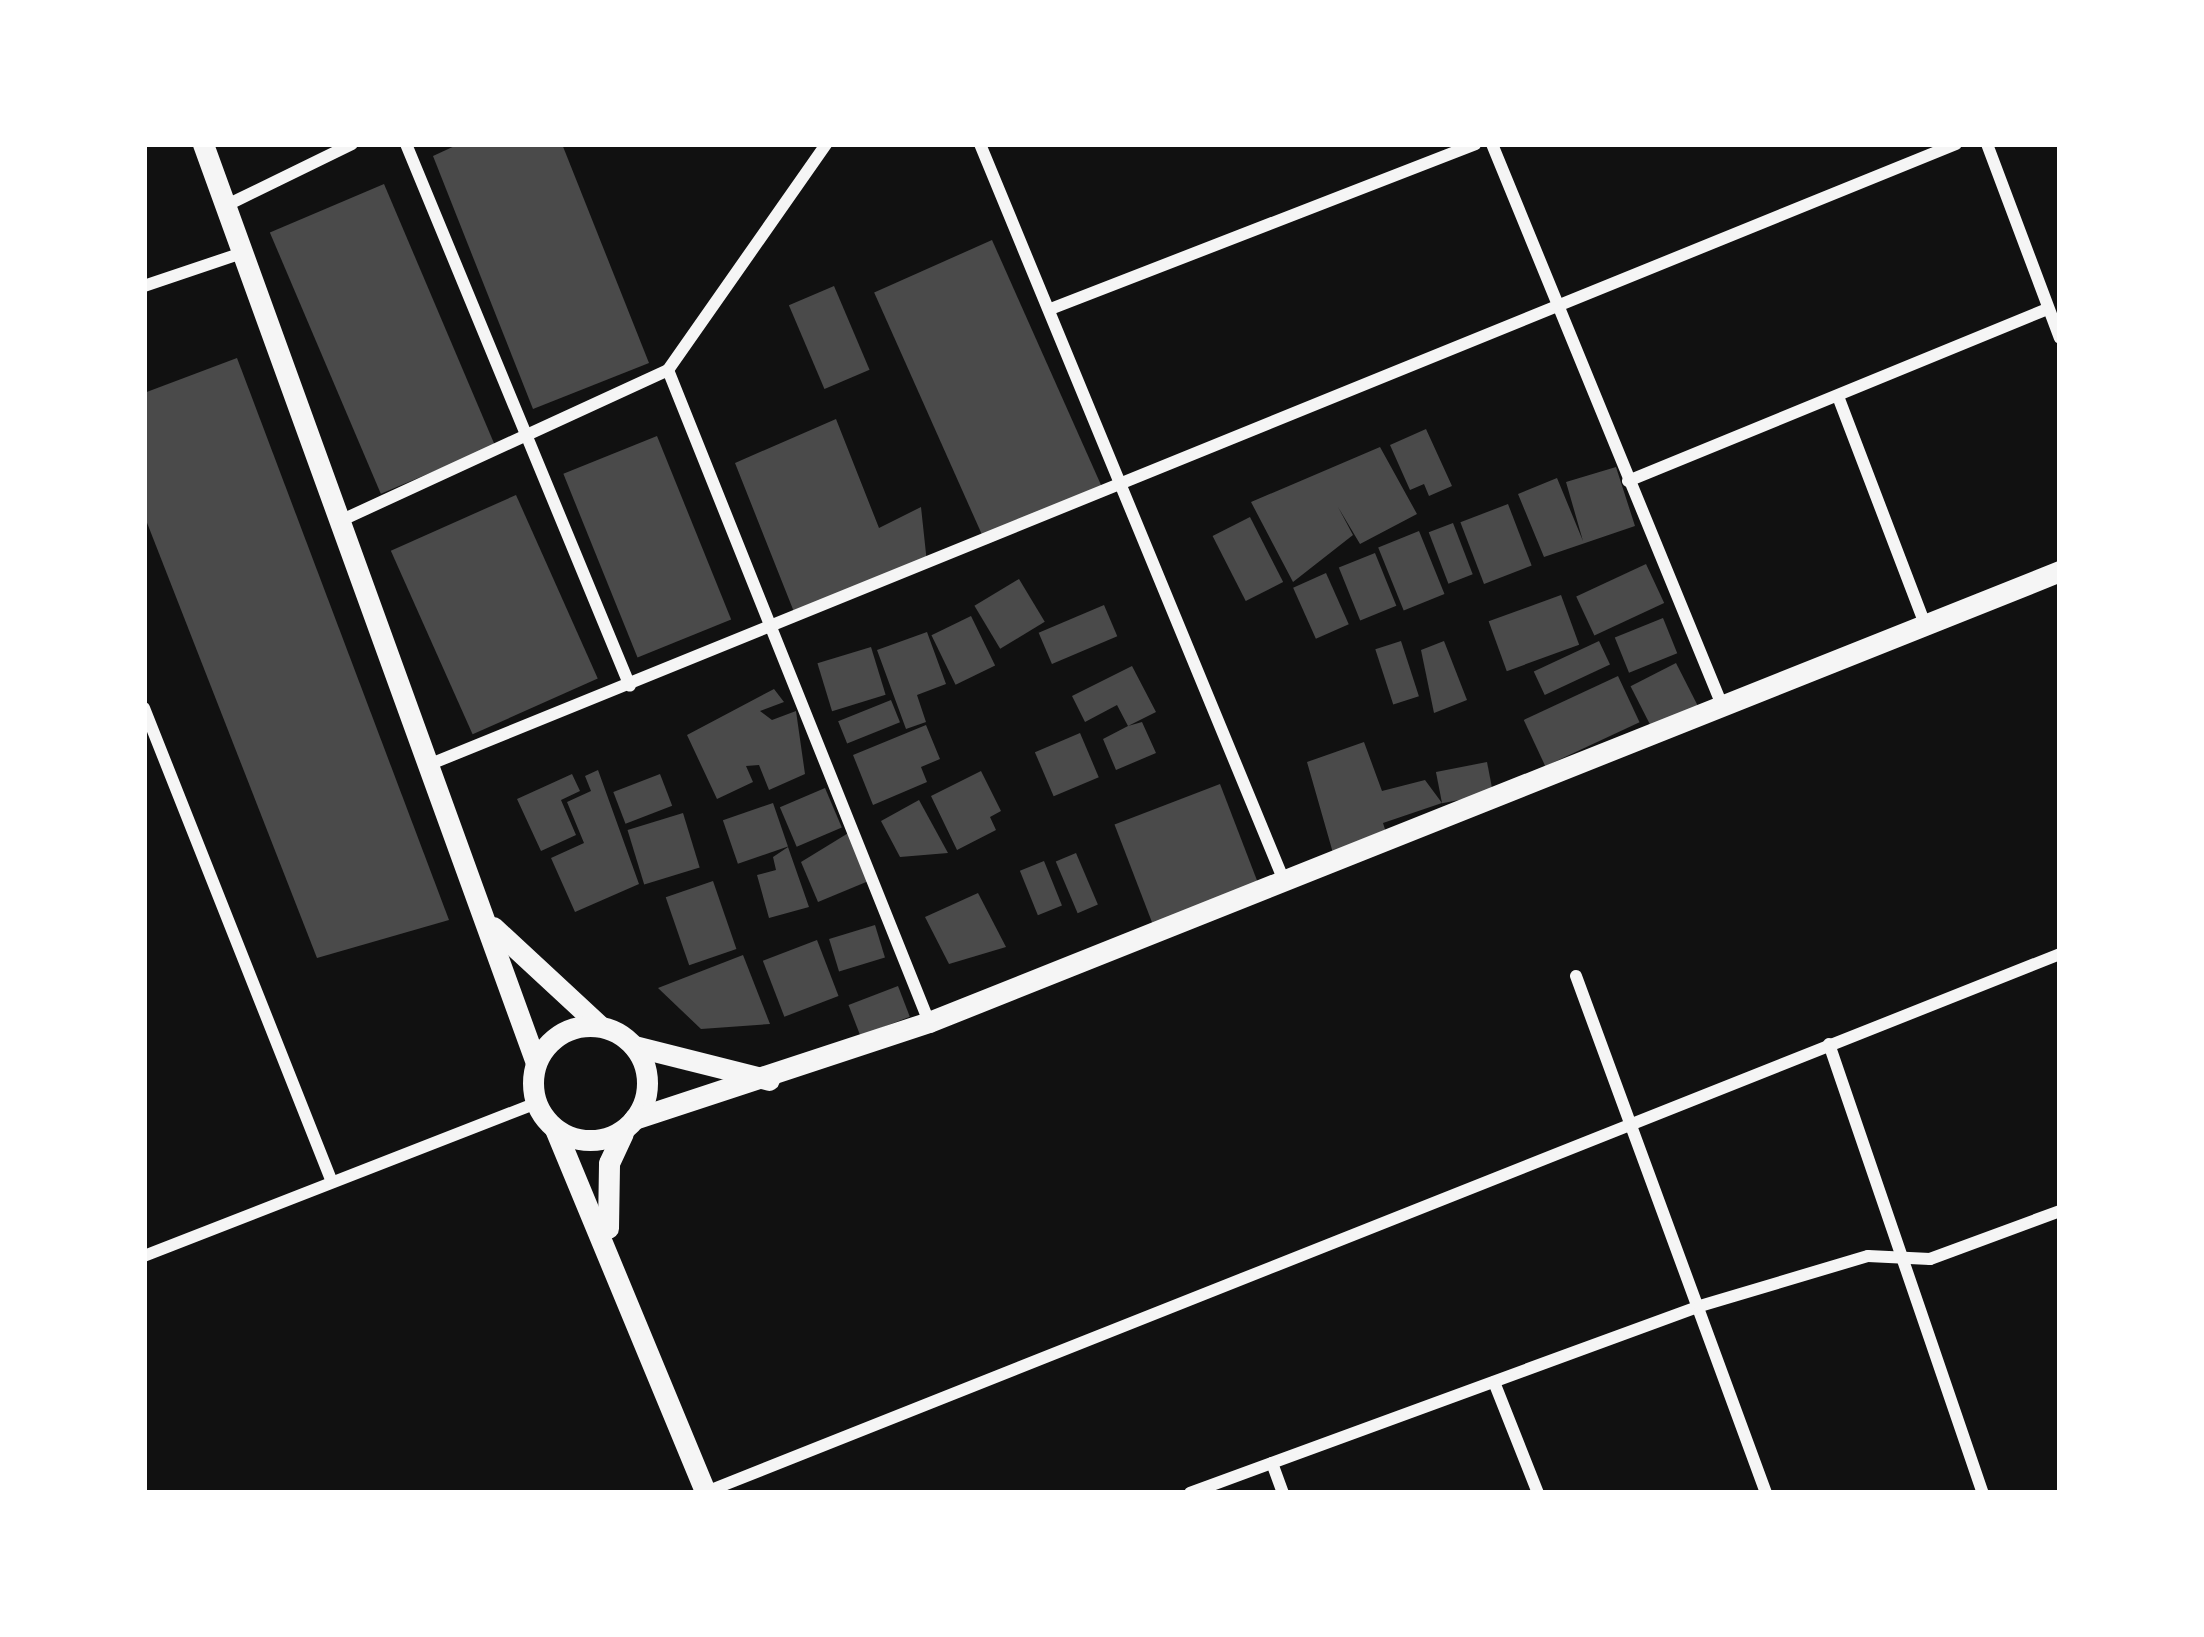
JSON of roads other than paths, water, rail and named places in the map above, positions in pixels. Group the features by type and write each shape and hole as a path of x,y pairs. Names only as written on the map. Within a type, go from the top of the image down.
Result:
{"street":[{"path":"203,144 492,926 536,1064 536,1102 555,1129 610,1241 706,1493 2060,954"},
{"path":"225,206 352,144"},
{"path":"406,144 630,686"},
{"path":"342,520 668,370 826,144"},
{"path":"980,144 1053,308 1284,881"},
{"path":"1053,308 1475,144"},
{"path":"1492,144 1722,705"},
{"path":"433,763 1039,526 1120,482 1561,308 1956,144"},
{"path":"1987,144 2060,338"},
{"path":"144,286 242,253"},
{"path":"1628,481 1839,399 2047,309"},
{"path":"668,370 929,1022"},
{"path":"1839,399 1924,624"},
{"path":"555,1129 580,1139 628,1126 929,1022 2060,571"},
{"path":"144,708 332,1182"},
{"path":"492,926 600,1026 634,1046 770,1080"},
{"path":"1576,976 1635,1122 1766,1493"},
{"path":"536,1064 561,1034 600,1026"},
{"path":"1829,1044 1983,1493"},
{"path":"610,1241 609,1162 647,1083 634,1046"},
{"path":"144,1256 536,1102"},
{"path":"1190,1493 1700,1306 1868,1256 1930,1259 2060,1211"},
{"path":"1495,1382 1538,1493"},
{"path":"1272,1463 1283,1493"}]}
